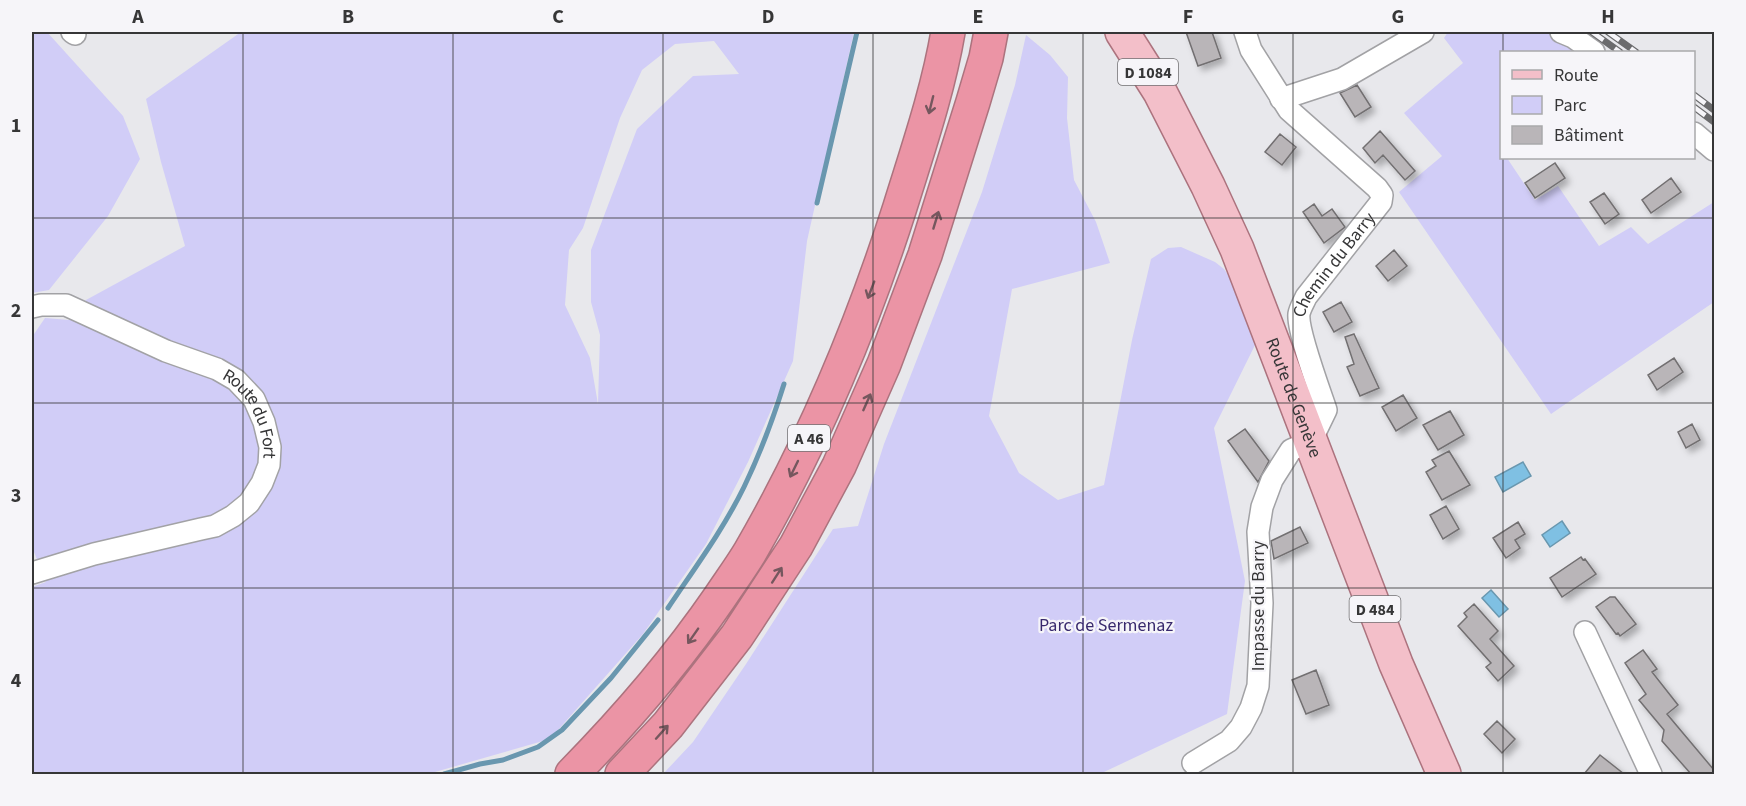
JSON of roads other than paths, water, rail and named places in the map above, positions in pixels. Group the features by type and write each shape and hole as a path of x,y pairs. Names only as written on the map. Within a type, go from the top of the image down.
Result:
{"highway":[{"name":"A 46","path":"572,774 657,682 690,639 749,553 786,486 839,375 882,263 924,131 947,40"},
{"name":"A 46","path":"622,774 668,725 737,636 796,546 839,466 884,364 925,255 988,45"}],"main road":[{"name":"Route de Genève","path":"1122,32 1172,114 1237,249 1396,664 1444,774"}],"street":[{"name":"Chemin du Barry","path":"1245,32 1251,50 1289,110 1382,195 1381,202 1306,297 1299,316 1302,333 1326,410 1311,441"},
{"path":"1281,99 1342,79 1423,32"},
{"path":"1561,32 1573,37 1593,51"},
{"path":"1695,134 1714,150"},
{"name":"Route du Fort","path":"32,307 66,305 166,351 217,369 236,380 254,399 264,422 270,447 269,465 262,483 249,503 233,516 214,526 94,554 32,573"},
{"name":"Impasse du Barry","path":"1193,763 1229,741 1241,727 1251,708 1258,686 1262,603 1258,532 1262,507 1272,480 1291,450 1311,441"},
{"path":"1585,632 1651,774"}],"water":[{"path":"1523,462 1531,476 1503,492 1495,477"},
{"path":"1562,521 1570,533 1550,547 1542,535"},
{"path":"1491,590 1508,609 1499,617 1482,598"}],"waterway":[{"path":"817,203 857,32"},
{"path":"668,608 736,503 761,449 784,384"},
{"path":"444,774 503,760 538,747 562,730 611,678 658,620"}],"railway":[{"path":"1592,32 1619,51"},
{"path":"1608,32 1635,51"},
{"path":"1695,96 1714,110"},
{"path":"1695,108 1714,122"}],"park label":[{"name":"Parc de Sermenaz","path":"1106,625"}]}
